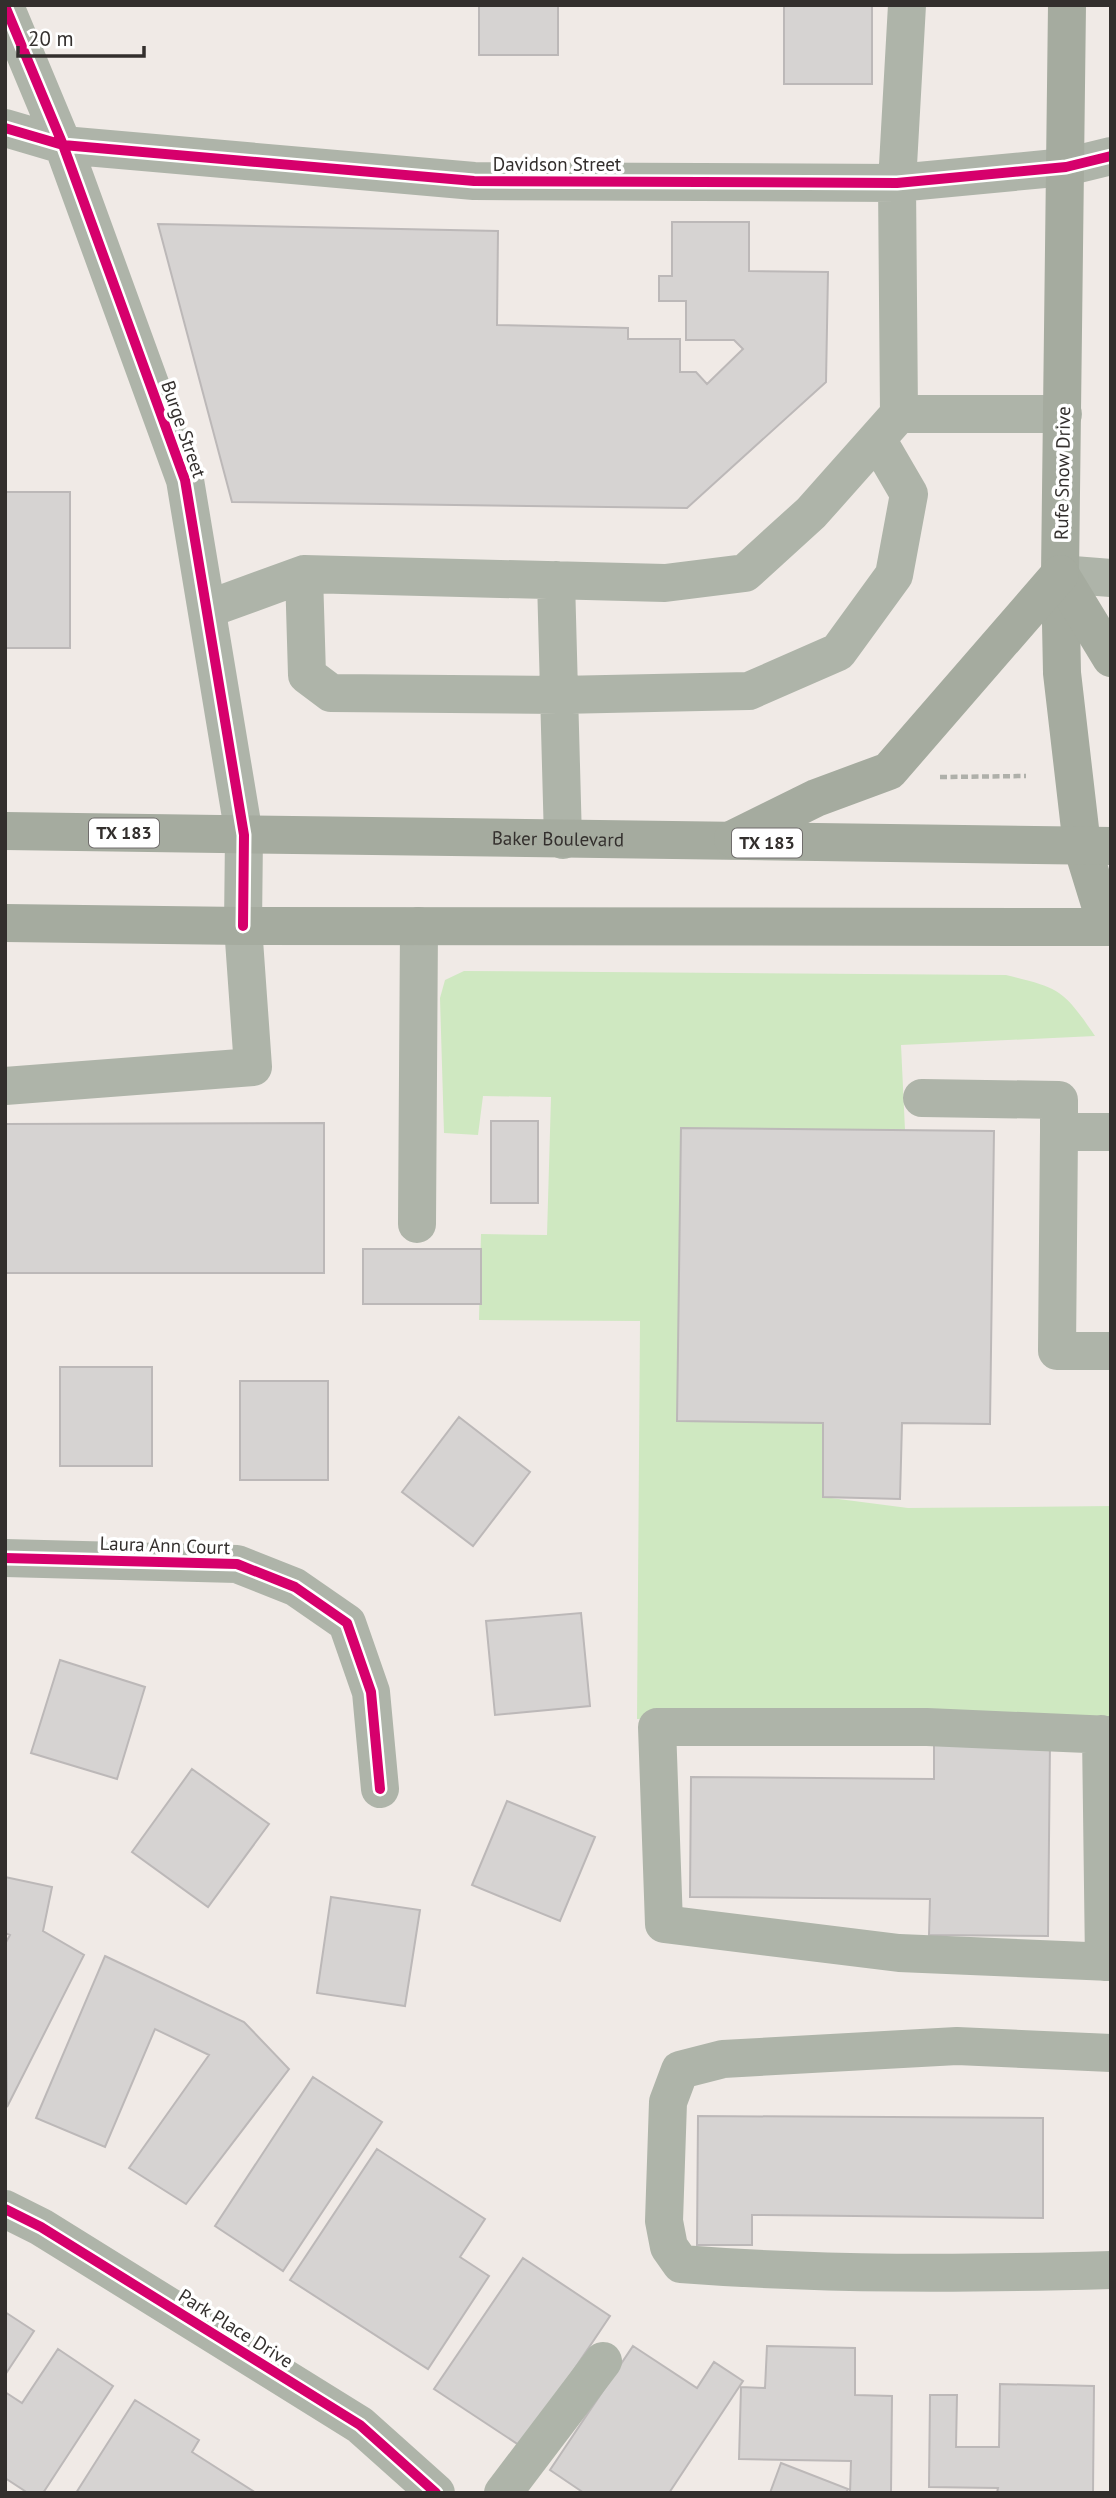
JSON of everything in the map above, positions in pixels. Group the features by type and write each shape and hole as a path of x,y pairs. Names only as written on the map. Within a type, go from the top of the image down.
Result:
{"main road":[{"name":"Rufe Snow Drive","path":"1067,5 1060,574 1062,673 1110,930"},
{"path":"726,843 816,798 889,771 1060,574 1111,658"},
{"name":"Baker Boulevard","path":"5,831 1096,846"},
{"path":"5,923 1110,930"}],"street":[{"path":"303,574 307,675 331,693 559,695 749,691 838,652 894,575 909,494 888,426 907,5"},
{"name":"Burge Street","path":"5,6 63,145 185,480 244,835 243,926 253,1067 5,1086"},
{"name":"Davidson Street","path":"5,128 63,145 474,181 897,183 1066,167 1111,156"},
{"path":"208,609 303,574 665,583 745,573 811,513 888,426 1063,415"},
{"path":"1060,574 1111,578"},
{"path":"556,580 564,840"},
{"path":"417,1224 419,926"},
{"path":"922,1098 1059,1100 1057,1351 1111,1351"},
{"path":"1059,1132 1111,1132"},
{"name":"Laura Ann Court","path":"5,1558 237,1564 295,1587 347,1623 371,1692 380,1789"},
{"path":"657,1727 927,1727 1106,1735 1107,1962 899,1953 664,1924 657,1727"},
{"path":"1111,2053 957,2046 723,2059 680,2070 668,2102 664,2221 670,2247 681,2264 757,2270 999,2273 1111,2270"},
{"name":"Park Place Drive","path":"5,2209 41,2227 360,2425 436,2493"},
{"path":"503,2493 603,2361"}],"path":[{"path":"935,778 1026,776"}],"green space":[{"path":"464,971 1006,975 1049,988 1067,999 1075,1008 1095,1036 901,1045 905,1130 681,1128 677,1421 823,1423 823,1497 908,1508 1111,1506 1111,1717 637,1719 640,1321 479,1320 481,1234 547,1235 551,1097 483,1096 478,1135 444,1133 440,998 445,980"}],"building":[{"path":"479,5 558,5 558,55 479,55"},
{"path":"784,5 872,5 872,84 784,84"},
{"path":"672,222 749,222 749,271 828,272 826,382 687,508 232,502 158,224 498,231 497,325 628,328 628,339 680,339 680,372 696,372 707,384 743,349 734,340 686,340 686,301 659,301 659,276 672,276"},
{"path":"5,492 70,492 70,648 5,648"},
{"path":"491,1121 538,1121 538,1203 491,1203"},
{"path":"324,1123 324,1273 5,1273 5,1124"},
{"path":"681,1128 994,1131 990,1424 902,1423 900,1499 823,1497 823,1423 677,1421"},
{"path":"363,1249 481,1249 481,1304 363,1304"},
{"path":"60,1367 152,1367 152,1466 60,1466"},
{"path":"240,1381 328,1381 328,1480 240,1480"},
{"path":"459,1417 530,1472 473,1546 402,1492"},
{"path":"581,1613 590,1706 495,1715 486,1621"},
{"path":"60,1660 145,1687 117,1779 31,1753"},
{"path":"934,1743 1050,1743 1048,1936 929,1935 930,1899 690,1897 691,1777 934,1779"},
{"path":"192,1769 269,1824 208,1907 132,1852"},
{"path":"507,1801 595,1837 560,1921 472,1885"},
{"path":"5,1877 52,1887 43,1931 84,1955 7,2107 5,1944 10,1935 5,1933"},
{"path":"331,1897 420,1910 405,2006 317,1993"},
{"path":"105,1956 244,2022 289,2069 186,2204 129,2168 209,2055 155,2029 105,2147 36,2118"},
{"path":"313,2077 382,2122 283,2271 215,2226"},
{"path":"698,2116 1043,2118 1043,2218 752,2215 752,2245 697,2245"},
{"path":"377,2149 485,2219 460,2257 489,2276 428,2369 290,2280"},
{"path":"523,2258 610,2316 522,2447 434,2389"},
{"path":"5,2312 34,2331 5,2375"},
{"path":"633,2346 697,2388 714,2362 743,2381 669,2493 584,2493 550,2470"},
{"path":"767,2346 855,2348 855,2395 892,2396 891,2493 850,2493 851,2461 739,2459 741,2387 765,2388"},
{"path":"58,2349 113,2386 43,2493 28,2493 5,2478 5,2392 22,2403"},
{"path":"1000,2384 1094,2386 1093,2493 997,2493 998,2488 929,2487 930,2395 957,2395 956,2447 999,2447"},
{"path":"135,2400 199,2440 192,2452 256,2493 76,2493"},
{"path":"781,2463 848,2489 846,2493 770,2493"}],"cycle path":[{"path":"5,6 63,145 185,480 244,835 243,926"},
{"path":"5,128 63,145 474,181 897,183 1066,167 1111,156"},
{"path":"5,1558 237,1564 295,1587 347,1623 371,1692 380,1789"},
{"path":"5,2209 41,2227 360,2425 436,2493"}]}
